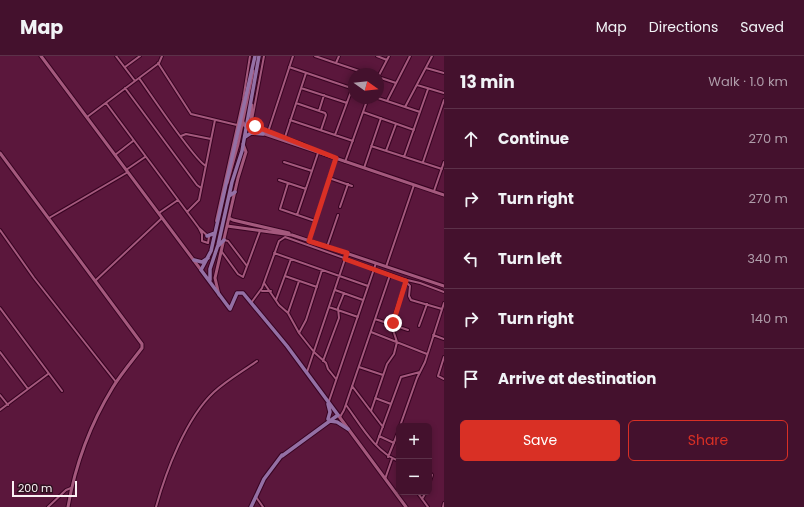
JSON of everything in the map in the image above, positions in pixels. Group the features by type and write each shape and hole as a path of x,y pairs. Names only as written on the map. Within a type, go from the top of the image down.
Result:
{"main road":[{"path":"201,271 210,257 255,56"},
{"path":"212,284 209,272 218,246 229,196 245,138 252,105 259,56"},
{"path":"255,80 260,75"},
{"path":"245,82 248,86"},
{"path":"245,138 251,133 265,132"},
{"path":"229,196 235,192"},
{"path":"226,208 229,216"},
{"path":"215,234 214,245 218,246"},
{"path":"208,236 215,234"},
{"path":"218,246 224,240"},
{"path":"194,260 201,263 205,261 213,243"},
{"path":"201,271 209,266 215,255"},
{"path":"201,271 231,309 237,293 240,292 307,373 338,415 329,420 282,456 268,473 255,496 251,507"},
{"path":"227,305 231,305 234,302"},
{"path":"327,401 330,410 329,420"},
{"path":"329,420 338,422 348,429"}],"street":[{"path":"42,56 201,271"},
{"path":"116,56 135,81"},
{"path":"125,67 140,56"},
{"path":"87,117 158,64 162,56"},
{"path":"218,224 216,220 230,165 250,56"},
{"path":"264,56 252,122 265,132"},
{"path":"265,132 293,56"},
{"path":"315,56 351,68"},
{"path":"336,63 339,56"},
{"path":"377,56 387,60"},
{"path":"383,68 389,56"},
{"path":"387,101 410,56"},
{"path":"405,107 432,56"},
{"path":"158,64 191,114 237,125"},
{"path":"227,183 230,178 243,122 252,79 253,65"},
{"path":"289,67 348,87"},
{"path":"426,68 444,74"},
{"path":"284,137 306,73"},
{"path":"139,78 181,136 206,166"},
{"path":"384,79 396,83"},
{"path":"417,85 444,93"},
{"path":"125,88 197,185 201,188"},
{"path":"301,88 347,103 335,135"},
{"path":"404,157 428,89"},
{"path":"319,111 324,96"},
{"path":"384,100 420,112"},
{"path":"422,162 444,100"},
{"path":"106,103 199,228 204,243 210,240 208,236 199,228"},
{"path":"296,103 322,112 325,117 321,130"},
{"path":"345,162 366,104"},
{"path":"252,105 251,124 254,127 318,153 444,195"},
{"path":"363,112 414,130"},
{"path":"364,168 381,118"},
{"path":"187,212 198,201 215,120"},
{"path":"290,120 353,141"},
{"path":"243,122 247,128 284,137 329,156"},
{"path":"386,151 396,124"},
{"path":"181,136 186,134 211,139"},
{"path":"115,155 133,140"},
{"path":"219,295 215,278 235,192 247,151 243,144"},
{"path":"371,146 442,169"},
{"path":"0,153 142,344 142,348 116,382 94,426 71,488 68,507"},
{"path":"297,216 318,153"},
{"path":"48,219 127,171 145,156"},
{"path":"309,241 336,158"},
{"path":"284,162 312,171"},
{"path":"434,192 444,162"},
{"path":"329,178 352,186"},
{"path":"279,180 306,190"},
{"path":"288,183 280,208 315,222"},
{"path":"340,207 348,184"},
{"path":"386,267 414,185"},
{"path":"159,213 178,200"},
{"path":"327,247 338,214"},
{"path":"229,216 244,223"},
{"path":"95,281 162,218"},
{"path":"243,227 232,223 244,223 276,229 444,286"},
{"path":"227,226 243,227 300,238"},
{"path":"0,230 34,278 116,382"},
{"path":"222,252 238,274 243,278 260,230"},
{"path":"250,304 264,283 280,239 286,237 406,281 420,283 444,292"},
{"path":"224,240 228,240 247,266"},
{"path":"307,373 347,253"},
{"path":"274,254 368,286"},
{"path":"276,300 291,259"},
{"path":"327,401 376,263"},
{"path":"299,333 306,320 322,270"},
{"path":"390,275 346,405 338,415 396,493"},
{"path":"285,276 317,287"},
{"path":"406,281 410,287 410,299 442,309"},
{"path":"371,411 383,375 397,342 393,325 406,281"},
{"path":"288,313 299,282"},
{"path":"264,283 276,300 288,313 299,333 314,352 326,363 328,369 336,379"},
{"path":"260,291 266,289 271,291"},
{"path":"335,290 364,300"},
{"path":"323,361 339,318 338,310 344,293"},
{"path":"401,423 444,303"},
{"path":"419,326 427,304"},
{"path":"329,307 358,317"},
{"path":"0,308 62,391"},
{"path":"375,319 408,330"},
{"path":"371,332 427,354"},
{"path":"433,335 444,339"},
{"path":"0,352 28,389"},
{"path":"444,357 438,376 444,379"},
{"path":"156,507 163,483 184,435 203,405 219,388 256,361"},
{"path":"359,367 383,375"},
{"path":"376,445 401,377 420,372"},
{"path":"0,410 49,373"},
{"path":"352,386 383,427"},
{"path":"0,395 8,405"},
{"path":"375,398 391,404"},
{"path":"346,405 376,445 388,457 396,460"},
{"path":"380,436 394,443"},
{"path":"388,457 396,438"},
{"path":"385,478 392,459"},
{"path":"380,472 388,470"},
{"path":"48,507 66,490 71,488"},
{"path":"398,495 406,507"},
{"path":"419,495 428,507"},
{"path":"422,499 424,495"},
{"path":"255,496 263,507"},
{"path":"443,507 444,503"}],"route":[{"path":"255,126 336,158 309,241 347,253 345,259 406,281 393,323"}]}
